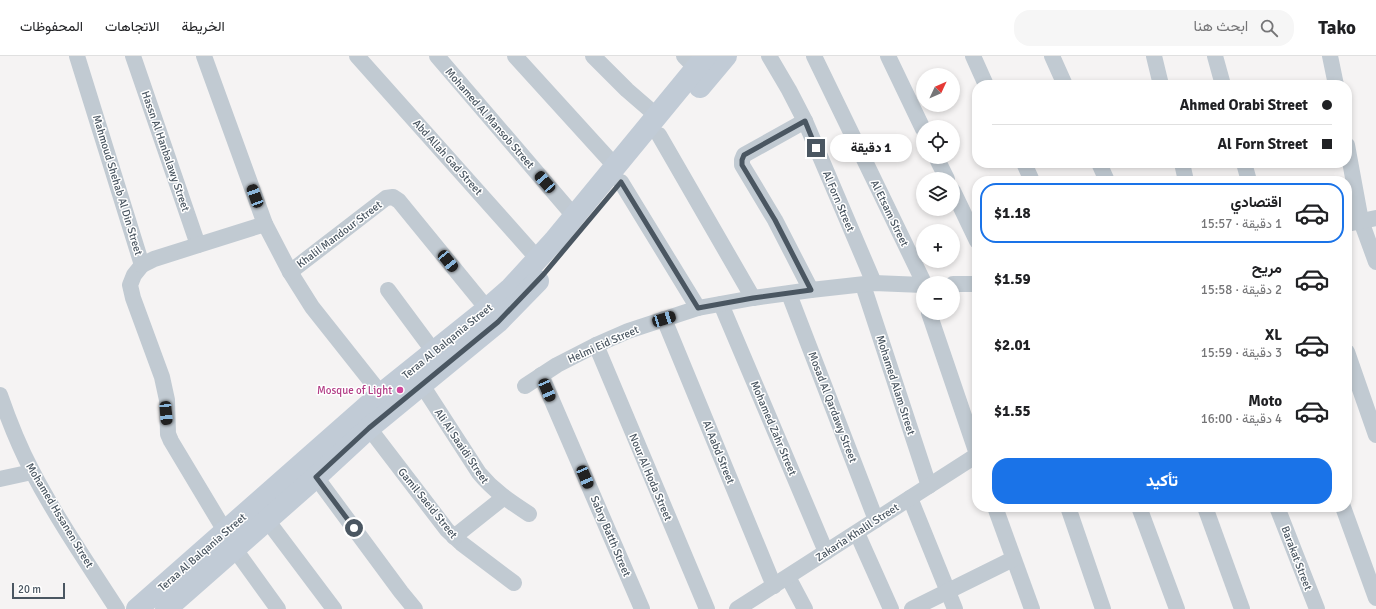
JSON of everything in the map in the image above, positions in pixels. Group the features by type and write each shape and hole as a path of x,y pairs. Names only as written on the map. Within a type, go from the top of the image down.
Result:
{"street":[{"name":"Mahmoud Shehab Al Din Street","path":"77,56 142,265 134,275 130,284 133,298 162,376 167,400 166,413 168,434 171,442 230,540"},
{"name":"Hassn Al Hanbalawy Street","path":"133,56 198,245"},
{"path":"204,56 265,224 290,272 312,307 381,394"},
{"name":"Abd Allah Gad Street","path":"357,56 538,259"},
{"name":"Mohamed Al Mansob Street","path":"437,56 574,216"},
{"path":"515,56 618,174 698,308"},
{"path":"594,56 627,90 658,126 753,298"},
{"name":"Teraa Al Balqania Street","path":"137,609 230,540 267,520 369,428 422,385 493,316 543,275 618,174 658,126 726,56"},
{"name":"Al Forn Street","path":"769,56 805,121 869,284"},
{"name":"Al Etsam Street","path":"814,56 917,276"},
{"path":"888,56 919,120"},
{"path":"973,56 984,80"},
{"path":"1052,56 1063,80"},
{"path":"1154,56 1160,80"},
{"path":"1215,56 1222,80"},
{"path":"1330,56 1335,80"},
{"name":"Teraa Al Balqania Street","path":"658,126 696,60"},
{"path":"805,121 744,155 742,162 775,220 811,290"},
{"path":"1351,168 1361,221 1376,262"},
{"name":"Teraa Al Balqania Street","path":"173,606 230,540 381,394 434,352 493,316 511,288 538,259 574,216 618,174"},
{"name":"Khalil Mandour Street","path":"290,272 386,198 393,197 399,201 493,316"},
{"path":"960,206 972,231"},
{"path":"142,265 154,258 265,224"},
{"name":"Helmi Eid Street","path":"525,386 571,357 596,345 628,331 698,308 753,298 869,284 916,287"},
{"name":"Mohamed Alam Street","path":"869,284 929,486"},
{"path":"960,284 972,284"},
{"path":"388,290 434,352"},
{"name":"Mosad Al Qardawy Street","path":"789,294 876,520"},
{"name":"Mohamed Zahr Street","path":"721,304 826,552"},
{"name":"Al Aabd Street","path":"664,319 774,586"},
{"path":"931,320 972,440"},
{"name":"Nour Al Hoda Street","path":"596,345 707,609"},
{"path":"1352,366 1376,435"},
{"name":"Sabry Batth Street","path":"541,375 642,609"},
{"name":"Ali Al Saaidi Street","path":"422,385 479,473 503,498 529,514"},
{"name":"Mohamed Hssanen Street","path":"0,395 13,431 32,472 117,609"},
{"name":"Gamil Saeid Street","path":"369,428 447,530 514,583"},
{"name":"Zakaria Khalil Street","path":"737,609 972,458"},
{"path":"0,479 32,472"},
{"path":"316,477 415,609"},
{"path":"454,537 503,498"},
{"path":"910,498 955,609"},
{"path":"997,512 1032,609"},
{"path":"1070,512 1103,609"},
{"path":"1141,512 1177,609"},
{"path":"1207,512 1242,609"},
{"name":"Barakat Street","path":"1279,512 1317,609"},
{"path":"1345,512 1376,598"},
{"path":"267,520 334,609"},
{"path":"857,532 891,609"},
{"path":"230,540 278,609"},
{"path":"912,609 1013,559"},
{"path":"788,577 805,609"}],"place":[{"name":"Mosque of Light","path":"400,390"}],"route":[{"path":"354,528 316,477 369,428 498,322 565,250 621,182 698,308 753,298 811,290 757,187 742,165 742,158 744,155 805,121 816,148"}]}
